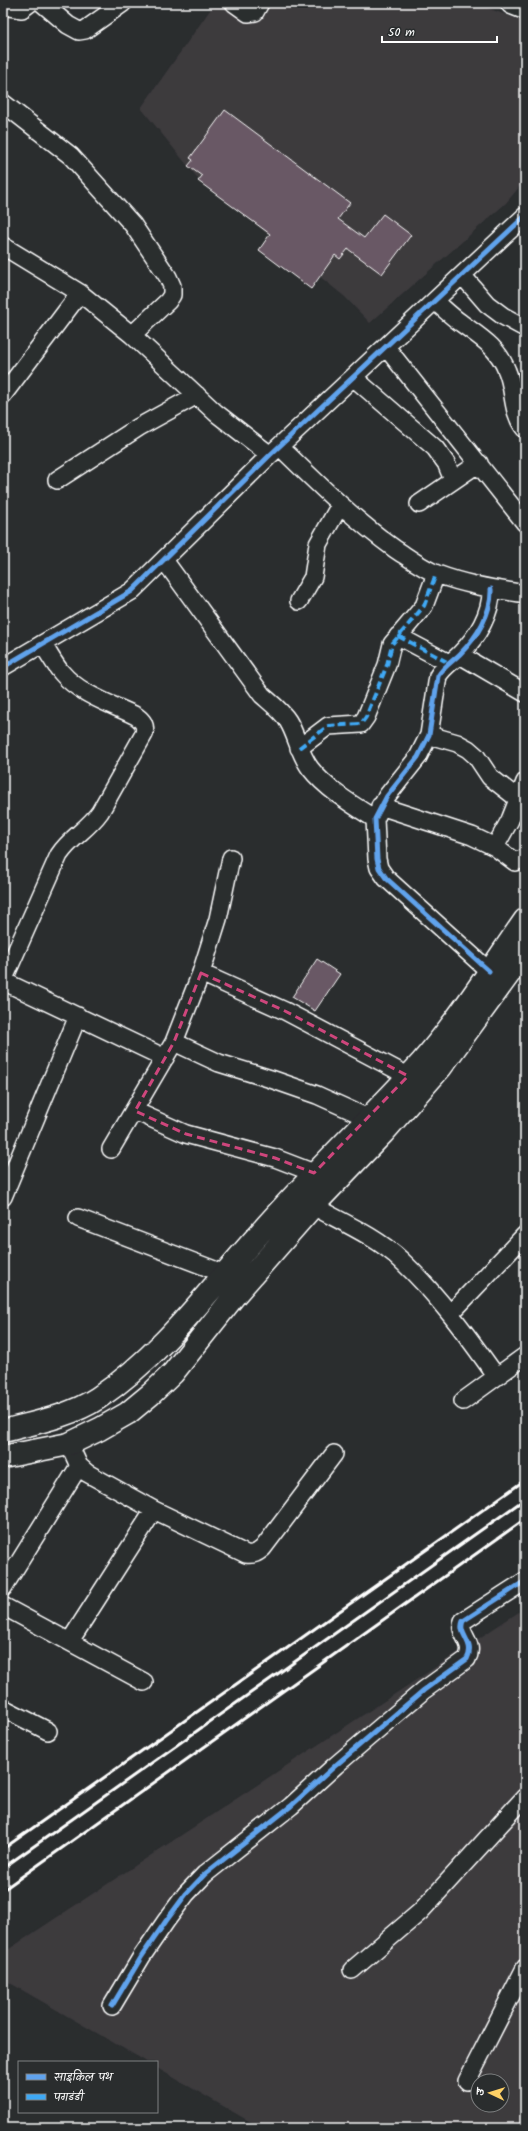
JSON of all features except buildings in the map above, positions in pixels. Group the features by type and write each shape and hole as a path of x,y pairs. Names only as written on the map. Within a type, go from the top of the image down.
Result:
{"main road":[{"path":"512,3 525,8"},
{"path":"3,1431 72,1411 101,1396 148,1359 192,1313 314,1173 408,1076 441,1038 525,920"},
{"path":"3,1457 69,1444 128,1412 173,1374 235,1295 313,1206 383,1133 441,1067 525,952"}],"street":[{"path":"3,6 22,9 30,3"},
{"path":"42,3 68,25 79,31 85,30 123,3"},
{"path":"234,3 248,13 254,12 260,3"},
{"path":"3,103 39,130 77,162 133,225 168,277 172,286 172,295 168,301 132,335"},
{"path":"3,667 132,591 275,451 525,216"},
{"path":"3,246 80,293 132,335 216,413 275,451 382,540 420,566 436,574 477,587 525,594"},
{"path":"462,275 487,304 503,316 525,328"},
{"path":"3,395 80,293"},
{"path":"435,301 459,322 484,339 495,349 507,371 517,417 525,429"},
{"path":"386,347 525,523"},
{"path":"353,377 435,448 446,463 453,480"},
{"path":"57,480 139,427 197,395"},
{"path":"419,504 479,463"},
{"path":"299,601 313,576 318,544 340,505"},
{"path":"164,560 262,695 282,713 289,722 299,748 311,769 328,786 377,813 458,831 495,847 515,862 525,858"},
{"path":"299,748 328,726 361,724 366,717 387,665 389,650 398,636 424,606 436,574"},
{"path":"489,971 386,878 379,868 377,859 377,813 418,757 428,735 438,676 442,669 455,659 488,613 492,602 491,589"},
{"path":"398,636 455,659 525,693"},
{"path":"42,644 62,673 72,683 85,692 136,716 142,720 145,727 144,734 100,812 92,823 65,846 59,855 3,981 164,1058"},
{"path":"428,735 457,743 468,749 476,756 490,777 517,798"},
{"path":"495,847 510,820 517,798 525,782"},
{"path":"111,1149 135,1111 174,1042 201,973 218,919 232,858"},
{"path":"201,973 285,1012 408,1076"},
{"path":"3,1197 78,1016"},
{"path":"174,1042 219,1063 272,1079 317,1095 368,1118"},
{"path":"135,1111 186,1134 275,1158 314,1173"},
{"path":"313,1206 382,1245 401,1260 451,1313 496,1376"},
{"path":"78,1218 225,1274"},
{"path":"451,1313 523,1240"},
{"path":"463,1401 525,1356"},
{"path":"69,1444 79,1466 87,1473 154,1510 246,1554 257,1553 334,1454"},
{"path":"3,1588 79,1466"},
{"path":"70,1641 154,1510"},
{"path":"112,2006 142,1956 166,1921 186,1894 205,1874 291,1806 336,1765 418,1695 467,1659 470,1653 470,1646 462,1630 461,1625 463,1621 525,1581"},
{"path":"3,1606 144,1682"},
{"path":"3,1708 48,1731"},
{"path":"352,1970 420,1912 525,1797"},
{"path":"467,2081 525,1968"}],"highlighted area":[{"path":"201,973 285,1011 408,1076 314,1173 275,1158 186,1134 135,1111 174,1042"}],"shaded area":[{"path":"215,3 474,3 525,22 525,180 506,203 370,323 345,297 196,176 141,108"},
{"path":"525,1608 525,2128 261,2128 158,2069 158,2061 145,2061 3,1979 3,1953"}],"railway":[{"path":"3,1849 525,1480"},
{"path":"3,1868 525,1499"},
{"path":"3,1890 525,1519"}],"marked path":[{"path":"299,748 328,726 361,724 366,717 387,665 392,644 424,606 436,574"},
{"path":"398,636 449,663"}],"cycle path":[{"path":"3,667 132,591 270,455 525,216"},
{"path":"489,971 386,878 379,868 377,859 375,819 387,796 418,757 429,735 438,676 445,667 457,657 478,632 489,607 491,589"},
{"path":"112,2006 142,1956 166,1921 186,1894 205,1874 291,1806 336,1765 424,1690 467,1659 469,1648 462,1630 463,1621 525,1581"}]}
